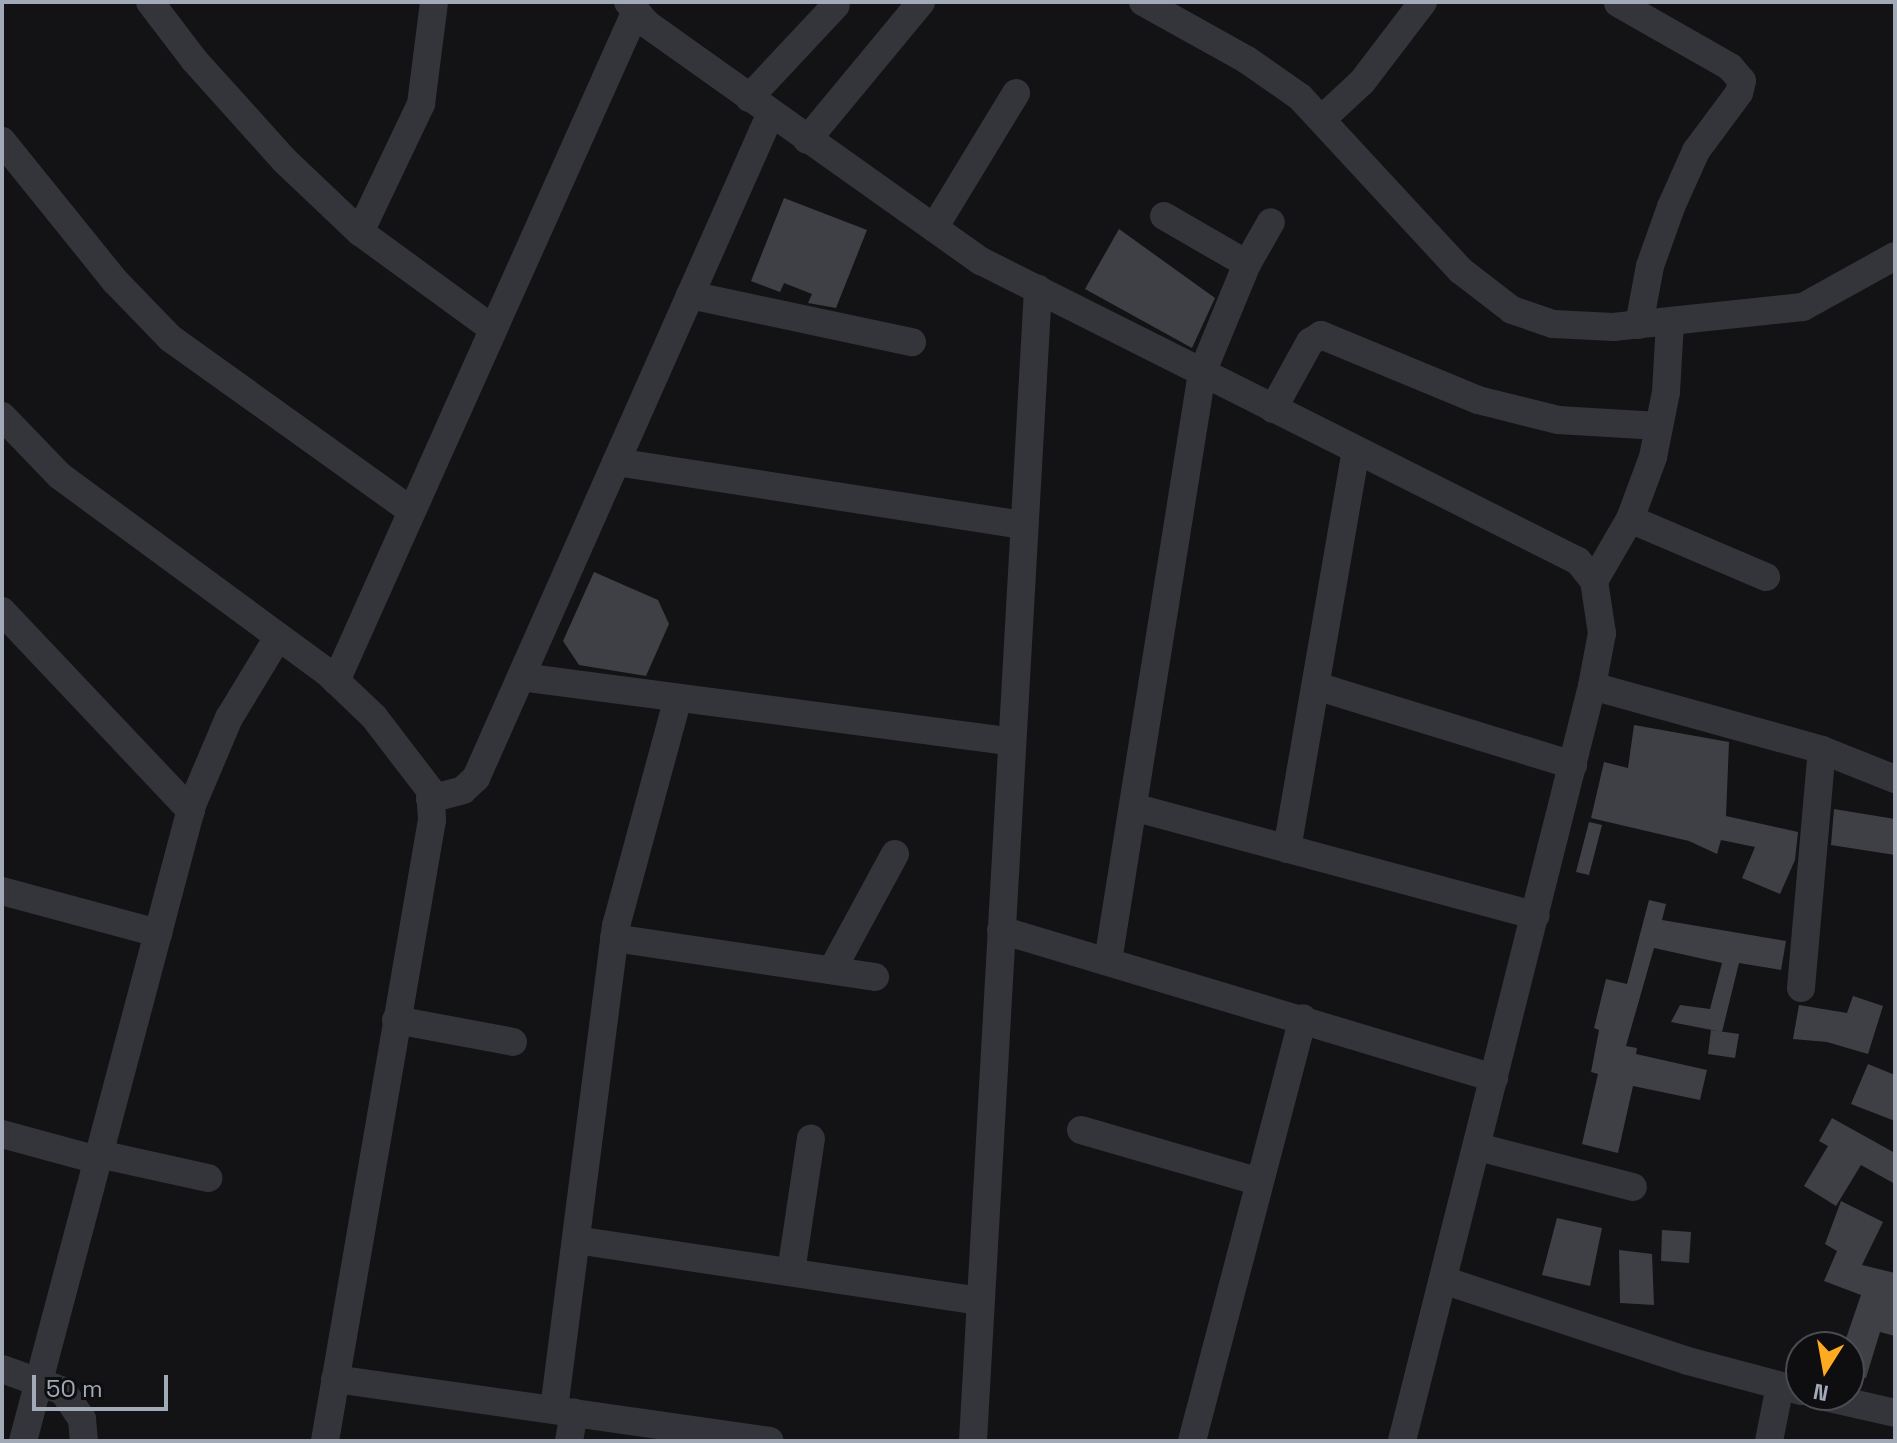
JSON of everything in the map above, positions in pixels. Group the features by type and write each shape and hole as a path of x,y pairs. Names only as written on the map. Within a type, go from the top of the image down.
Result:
{"street":[{"path":"150,2 195,61 284,160 360,232 493,329"},
{"path":"360,232 421,104 434,2"},
{"path":"807,140 921,2"},
{"path":"1143,2 1247,60 1300,97 1460,270 1512,310 1553,324 1639,325 1803,307 1895,256"},
{"path":"1322,119 1362,82 1423,2"},
{"path":"1618,3 1730,67 1742,81 1739,93 1696,151 1671,207 1650,266 1639,325"},
{"path":"430,799 463,790 476,778 690,295 760,105 836,5"},
{"path":"336,681 632,7 807,140 934,228 1038,289 1578,561 1594,581 1602,633 1592,686 1402,1441"},
{"path":"934,228 1016,93"},
{"path":"2,141 115,281 170,338 412,511"},
{"path":"1164,216 1247,264"},
{"path":"1108,961 1202,373 1247,264 1271,222"},
{"path":"973,1441 1038,289"},
{"path":"690,295 912,342"},
{"path":"1594,581 1630,519 1659,426 1670,322"},
{"path":"1273,409 1310,342 1321,335 1478,400 1558,420 1659,426"},
{"path":"2,416 60,476 336,681 408,759 430,799 432,820 325,1441"},
{"path":"1287,849 1356,451"},
{"path":"616,462 1024,525"},
{"path":"1630,519 1766,577"},
{"path":"2,611 191,811"},
{"path":"23,1441 191,811 229,718 278,637"},
{"path":"521,677 1012,742"},
{"path":"1316,686 1573,765"},
{"path":"1592,686 1822,750 1895,779"},
{"path":"569,1441 564,1411 576,1240 614,938 678,698"},
{"path":"1801,988 1822,750"},
{"path":"1133,807 1536,916"},
{"path":"832,970 895,854"},
{"path":"2,891 158,933"},
{"path":"1001,930 1303,1018 1494,1078"},
{"path":"614,938 875,977"},
{"path":"1192,1441 1303,1018"},
{"path":"396,1020 513,1042"},
{"path":"1081,1130 1260,1182"},
{"path":"2,1134 98,1157 208,1178"},
{"path":"791,1272 811,1138"},
{"path":"1478,1147 1633,1187"},
{"path":"576,1240 980,1301"},
{"path":"1443,1280 1785,1387"},
{"path":"2,1369 39,1379 63,1391 82,1419 84,1441"},
{"path":"335,1379 770,1441"},
{"path":"1769,1441 1785,1401"},
{"path":"1865,1406 1895,1413"}],"building":[{"path":"784,198 867,230 836,308 808,303 812,294 784,283 780,292 751,281"},
{"path":"1119,229 1215,298 1192,348 1085,289"},
{"path":"594,572 658,600 669,624 646,676 579,665 563,641"},
{"path":"1634,725 1729,742 1726,816 1798,832 1795,860 1780,894 1742,878 1755,847 1721,840 1717,854 1689,841 1591,818 1604,762 1628,768"},
{"path":"1834,809 1895,819 1895,855 1831,845"},
{"path":"1589,822 1602,825 1589,875 1576,872"},
{"path":"1649,900 1666,904 1662,920 1786,941 1781,970 1739,963 1722,1032 1671,1022 1680,1005 1710,1009 1722,963 1654,948 1626,1046 1637,1048 1636,1054 1707,1070 1700,1100 1633,1086 1618,1153 1582,1144 1598,1074 1591,1072 1599,1030 1594,1028 1606,979 1627,984"},
{"path":"1853,996 1883,1006 1868,1054 1827,1042 1793,1039 1799,1005 1847,1013"},
{"path":"1711,1030 1739,1034 1735,1058 1708,1054"},
{"path":"1868,1064 1895,1075 1895,1121 1851,1104"},
{"path":"1832,1118 1895,1153 1895,1184 1861,1165 1836,1206 1804,1186 1828,1146 1819,1141"},
{"path":"1841,1201 1883,1222 1862,1265 1895,1273 1895,1336 1880,1332 1866,1378 1865,1331 1849,1331 1861,1295 1824,1281 1837,1251 1825,1244"},
{"path":"1557,1218 1602,1228 1590,1286 1542,1275"},
{"path":"1662,1230 1691,1232 1689,1263 1661,1261"},
{"path":"1619,1250 1652,1254 1654,1305 1620,1303"}]}
